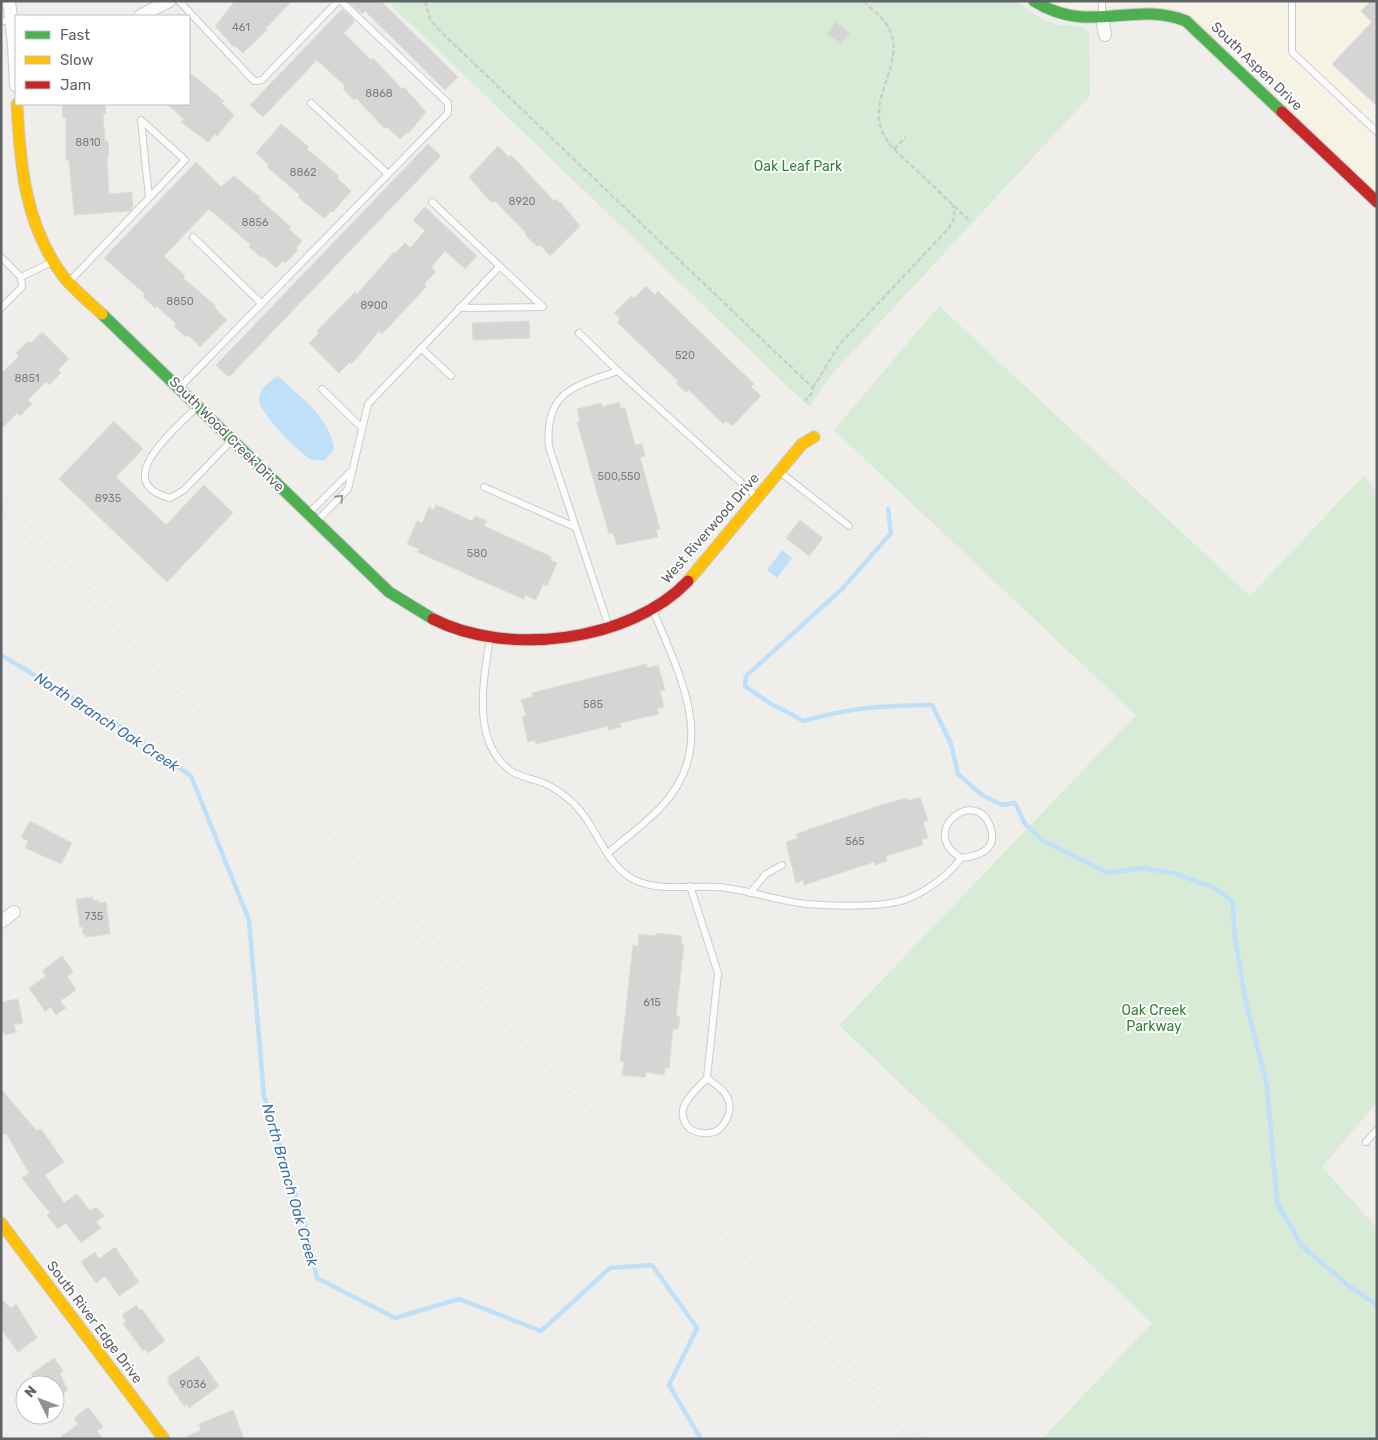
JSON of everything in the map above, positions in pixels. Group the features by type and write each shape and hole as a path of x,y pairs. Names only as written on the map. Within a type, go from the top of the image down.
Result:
{"street":[{"path":"9,1 6,21 15,45"},
{"path":"142,15 169,1"},
{"name":"South Aspen Drive","path":"1034,1 1048,11 1067,17 1102,17 1155,11 1186,21 1197,28 1377,202"},
{"path":"1102,17 1105,36"},
{"name":"South Wood Creek Drive","path":"17,105 20,165 27,204 38,235 53,261 69,282 180,387 389,592 416,610 445,625 490,636 523,639 560,637"},
{"name":"West Riverwood Drive","path":"560,637 609,628 630,620 669,598 686,583 802,444 814,437"},
{"path":"1,922 14,912"},
{"name":"South River Edge Drive","path":"1,1223 164,1439"}],"lane":[{"path":"179,1 254,81 262,80 340,1 448,103 448,113 180,387"},
{"path":"1102,1 1102,17"},
{"path":"1292,1 1292,52 1377,132"},
{"path":"311,103 388,174"},
{"path":"69,282 185,160 141,120 149,197"},
{"path":"432,202 544,308 459,308"},
{"path":"193,237 262,304"},
{"path":"1,257 22,277 22,287 1,308"},
{"path":"22,277 53,261"},
{"path":"312,518 348,489 354,469 361,427 368,404 500,266"},
{"path":"579,333 618,371 757,497"},
{"path":"421,348 451,376"},
{"path":"609,628 549,447 548,428 551,412 562,397 576,385 618,371"},
{"path":"322,389 361,427"},
{"path":"199,406 150,456 144,469 146,483 156,494 170,498 184,490 233,439"},
{"path":"312,518 354,469"},
{"path":"779,471 849,526"},
{"path":"484,487 575,526"},
{"path":"608,853 659,809 682,779 690,756 692,727 682,681 652,608"},
{"path":"490,636 483,682 483,713 489,739 496,755 512,772 546,784 572,802 593,829 608,853 629,877 650,885 719,887 805,904 864,905 907,899 951,872 961,858 983,854 992,844 993,834 989,824 979,812 970,810 960,812 951,818 945,828 945,843 952,853 961,858"},
{"path":"750,893 766,874 782,865"},
{"path":"690,886 718,973 707,1078 687,1099 682,1108 682,1117 690,1129 708,1134 716,1132 724,1124 729,1112 727,1096 707,1078"},
{"path":"1366,1142 1377,1130"}],"path":[{"path":"425,1 430,19 439,30 813,388"},
{"path":"864,1 885,22 891,34 894,55 880,96 878,112 884,137 894,149 970,221"},
{"path":"894,149 906,137"},
{"path":"805,401 812,393 813,388 840,345 948,229 955,217 953,205"}],"shaded area":[{"path":"1046,1 1377,1 1377,194 1198,20 1180,10 1136,4 1080,9 1060,7"}],"green space":[{"name":"Oak Leaf Park","path":"387,1 1018,1 1047,21 1077,26 1089,33 1090,96 833,373 809,407"},
{"name":"Oak Creek Parkway","path":"939,306 1250,596 1364,475 1377,493 1377,1102 1322,1167 1377,1228 1377,1439 1042,1439 1152,1323 839,1025 1136,715 834,430"}],"water":[{"path":"278,376 313,408 327,427 334,449 325,460 313,460 307,457 265,414 259,396 268,383"},
{"path":"782,550 792,558 777,578 767,570"}],"building":[{"path":"235,1 292,1 266,28 267,30 243,53 234,47 215,26"},
{"path":"381,1 458,77 445,90 365,11 362,14 349,2"},
{"path":"1371,1 1377,1 1377,106 1332,64 1372,22 1361,11"},
{"path":"342,9 355,21 344,33 371,60 373,58 402,89 404,87 426,112 409,133 407,132 400,139 387,127 385,129 356,98 354,100 343,89 345,86 317,60 263,117 250,105"},
{"path":"836,22 850,33 840,44 827,33"},
{"path":"190,73 224,101 222,103 234,115 217,136 215,134 208,142 181,122 184,119 168,105 190,105"},
{"path":"62,105 105,105 106,114 103,114 105,141 108,141 109,194 132,192 133,207 130,211 74,215 69,160 66,160 66,118 63,118"},
{"path":"281,124 309,147 307,149 339,176 337,178 351,191 333,212 331,211 324,218 298,197 300,195 267,167 269,165 256,153"},
{"path":"428,144 441,156 229,377 216,365"},
{"path":"498,146 509,157 511,155 554,201 556,199 562,204 580,226 550,256 540,245 538,247 528,238 524,231 495,201 493,203 487,198 469,177"},
{"path":"196,162 221,187 234,176 261,198 259,199 291,227 289,229 302,241 296,248 298,250 285,263 283,261 276,268 249,247 251,245 209,209 164,256 185,276 183,278 216,306 214,307 227,320 200,347 188,335 186,337 174,326 176,324 157,306 155,308 143,297 145,294 104,258"},
{"path":"425,207 477,256 465,269 445,251 431,267 436,272 425,283 426,287 382,334 379,331 356,359 339,373 309,343 319,333 317,331 355,292 357,294 394,252 405,243 410,248 425,231 413,220"},
{"path":"646,286 655,295 658,291 754,384 751,387 761,396 732,426 726,421 723,424 689,390 686,393 676,383 678,381 617,322 620,319 614,313 631,296 634,298"},
{"path":"529,321 530,338 473,340 472,323"},
{"path":"42,332 69,359 58,370 61,373 49,385 46,382 28,400 32,404 20,416 17,413 1,429 1,374 19,356 16,353 28,341 31,343"},
{"path":"619,402 621,409 625,408 635,445 642,444 645,456 640,457 660,529 656,530 658,537 617,545 613,533 609,534 577,422 580,421 577,409 601,403 603,407"},
{"path":"114,421 143,449 116,477 166,525 204,485 233,513 167,582 59,479"},
{"path":"436,505 472,521 475,516 487,521 484,526 552,557 550,560 557,563 547,586 543,584 536,600 525,595 524,599 491,585 417,552 419,549 407,544 417,521 422,523 429,507 434,510"},
{"path":"800,520 823,538 809,556 786,538"},
{"path":"646,664 647,668 658,665 665,690 660,691 664,707 657,709 659,714 620,723 622,727 609,730 608,726 536,744 535,740 528,742 522,717 526,716 521,700 533,696 532,693"},
{"path":"920,797 928,820 923,822 928,838 922,840 923,845 886,856 887,861 875,865 874,862 804,885 803,880 796,883 786,842 798,838 796,834 884,804 907,798 908,801"},
{"path":"30,821 72,843 61,864 25,848 28,841 21,837"},
{"path":"93,897 93,900 98,900 98,903 106,902 110,934 85,937 82,926 80,927 76,899"},
{"path":"657,933 682,936 681,943 684,944 676,1016 680,1017 678,1029 673,1029 669,1068 665,1068 664,1075 646,1072 645,1077 622,1075 624,1062 620,1061 633,945 638,946 639,934 656,936"},
{"path":"62,956 73,972 67,976 76,990 60,1001 66,1008 56,1015 51,1007 45,1011 29,988 46,976 42,971"},
{"path":"18,999 23,1023 14,1025 16,1032 5,1035 1,1026 1,1002"},
{"path":"1,1089 37,1131 41,1129 64,1162 45,1175 64,1203 77,1194 90,1211 96,1207 104,1216 96,1222 101,1228 81,1243 66,1223 58,1229 47,1215 50,1213 22,1178 29,1173 6,1133 1,1136"},
{"path":"115,1247 139,1282 119,1296 105,1276 96,1283 81,1262 95,1252 99,1259"},
{"path":"1,1299 11,1308 16,1304 37,1338 18,1352 1,1329"},
{"path":"136,1305 140,1310 142,1309 165,1341 148,1353 145,1349 143,1351 123,1323 126,1321 122,1315"},
{"path":"198,1356 219,1386 189,1408 187,1404 184,1406 167,1381 170,1379 168,1377"},
{"path":"54,1358 63,1371 60,1375 31,1374"},
{"path":"88,1407 103,1427 97,1431 103,1439 58,1439 78,1424 74,1418"},
{"path":"233,1410 244,1439 181,1439 201,1430 199,1424"}],"waterway":[{"path":"888,509 891,533 843,588 746,676 745,686 771,704 804,721 867,708 932,705 951,744 958,774 982,795 1002,805 1015,803 1025,824 1042,840 1108,873 1142,868 1173,873 1215,888 1233,902 1234,930 1245,999 1267,1085 1277,1203 1302,1246 1349,1286 1377,1305"},
{"name":"North Branch Oak Creek","path":"1,655 124,729 191,776 249,920 264,1096 305,1224 317,1278 395,1318 459,1299 541,1331 610,1268 652,1265 697,1328 669,1385 701,1439"}],"railway":[{"path":"1,497 924,1439"},
{"path":"1,511 911,1439"}],"traffic: fast":[{"path":"1034,1 1054,11 1074,16 1147,14 1186,21 1282,112"},
{"path":"102,314 389,592 433,619"}],"traffic: slow":[{"path":"17,105 23,172 27,194 40,236 63,276 102,314"},
{"path":"688,581 802,444 814,437"},
{"path":"1,1223 164,1439"}],"traffic: jam":[{"path":"1282,112 1377,202"},
{"path":"433,619 463,631 496,638 531,640 566,637 601,630 634,618 663,602 688,581"}]}
